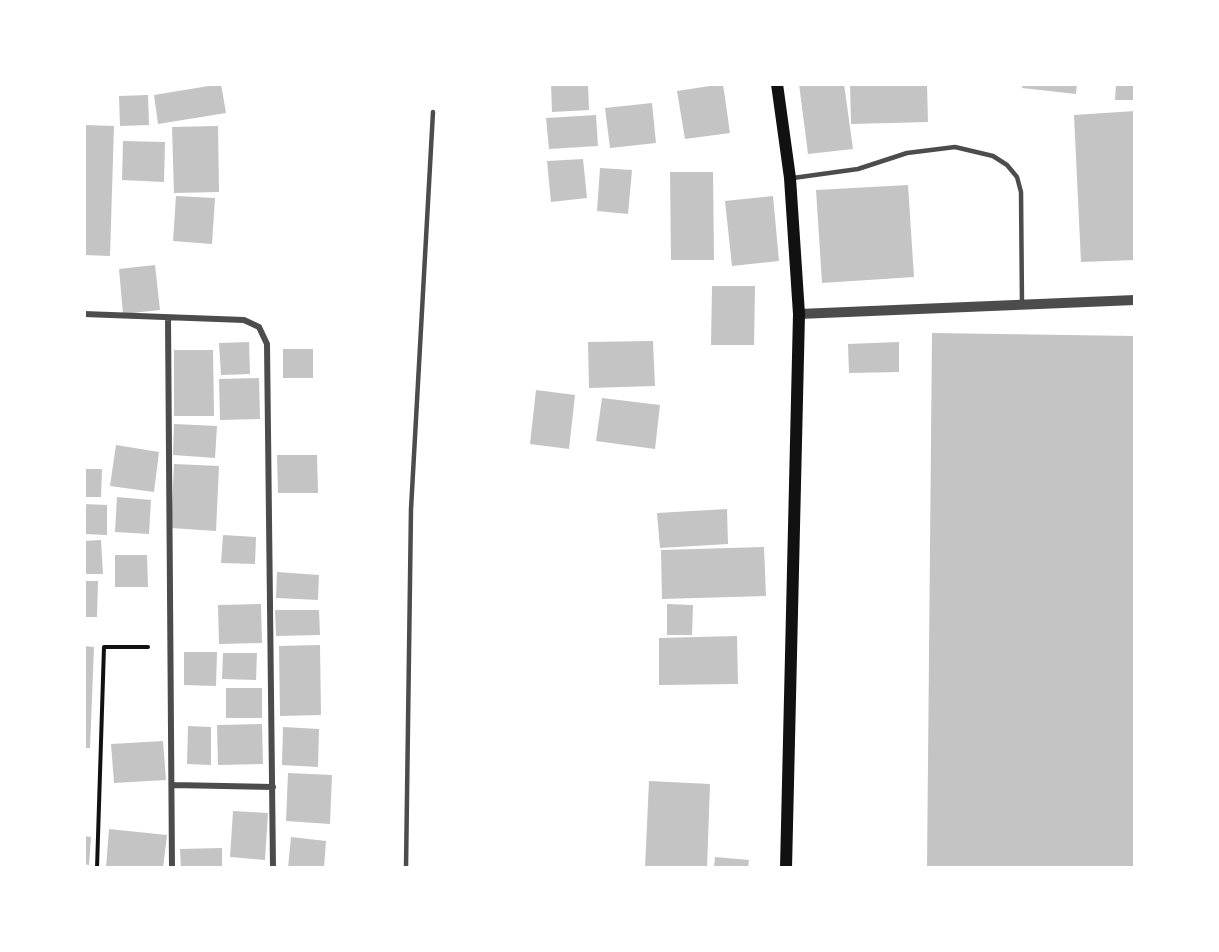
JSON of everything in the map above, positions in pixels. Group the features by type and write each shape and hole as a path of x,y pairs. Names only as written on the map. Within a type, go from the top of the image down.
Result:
{"main road":[{"path":"777,84 790,178 799,314 786,868"}],"street":[{"path":"799,314 1135,300"},
{"path":"84,314 244,320 259,327 267,344 273,868"},
{"path":"168,318 172,868"},
{"path":"173,785 273,787"}],"lane":[{"path":"406,868 411,509 433,112"},
{"path":"790,178 858,169 907,153 955,147 993,156 1007,165 1017,177 1021,192 1022,304"}],"path":[{"path":"97,868 104,647 169,647"}],"building":[{"path":"221,84 226,113 158,124 154,95"},
{"path":"551,84 588,84 589,110 552,112"},
{"path":"723,84 730,133 685,139 677,91"},
{"path":"799,84 844,84 853,149 808,154"},
{"path":"850,84 927,84 928,122 851,124"},
{"path":"1023,84 1077,84 1076,94 1022,88"},
{"path":"1116,84 1135,84 1135,100 1115,100"},
{"path":"148,95 149,125 120,126 119,96"},
{"path":"652,103 656,143 610,148 605,108"},
{"path":"1135,111 1135,260 1081,262 1074,115"},
{"path":"596,115 598,146 549,149 546,118"},
{"path":"84,125 114,126 110,256 84,255"},
{"path":"218,126 219,192 174,193 172,127"},
{"path":"123,141 165,142 164,182 122,180"},
{"path":"583,159 587,198 551,202 547,161"},
{"path":"600,168 632,170 628,214 597,211"},
{"path":"670,172 713,172 714,260 671,260"},
{"path":"908,185 914,277 822,283 816,190"},
{"path":"176,196 215,198 212,244 173,241"},
{"path":"773,196 779,261 732,266 725,201"},
{"path":"155,265 160,310 123,314 119,269"},
{"path":"712,286 755,286 754,345 711,345"},
{"path":"932,333 1135,336 1135,868 927,868"},
{"path":"653,341 655,386 589,388 588,342"},
{"path":"249,342 250,374 221,375 219,343"},
{"path":"899,342 899,372 849,373 848,344"},
{"path":"283,349 313,349 313,378 283,378"},
{"path":"174,350 213,350 214,416 174,416"},
{"path":"259,378 260,419 220,420 219,379"},
{"path":"536,390 575,395 569,449 530,444"},
{"path":"602,398 660,405 655,449 596,441"},
{"path":"174,424 217,426 215,458 173,455"},
{"path":"116,445 159,452 154,492 110,486"},
{"path":"277,455 317,455 318,493 278,493"},
{"path":"174,464 219,466 216,531 171,528"},
{"path":"84,469 102,469 101,497 84,497"},
{"path":"117,497 151,500 149,534 115,532"},
{"path":"84,504 107,505 107,535 84,534"},
{"path":"727,509 728,544 660,548 657,513"},
{"path":"223,535 256,537 255,564 221,563"},
{"path":"101,540 103,574 84,574 84,541"},
{"path":"764,547 766,596 662,599 661,550"},
{"path":"115,555 147,555 148,587 115,587"},
{"path":"277,572 319,575 318,600 276,598"},
{"path":"84,581 98,581 97,617 84,617"},
{"path":"261,604 262,643 219,644 218,605"},
{"path":"667,604 693,605 692,635 667,635"},
{"path":"275,610 319,610 320,635 276,636"},
{"path":"737,636 738,684 659,685 659,638"},
{"path":"320,645 321,715 280,716 279,646"},
{"path":"84,646 94,647 90,748 84,748"},
{"path":"184,652 217,652 216,686 184,685"},
{"path":"223,653 257,653 256,680 222,679"},
{"path":"226,688 262,688 262,718 226,718"},
{"path":"262,724 263,764 218,765 217,725"},
{"path":"188,726 211,727 211,765 187,764"},
{"path":"283,727 319,729 318,767 282,765"},
{"path":"163,741 166,780 114,783 111,744"},
{"path":"288,773 332,775 330,824 286,821"},
{"path":"649,781 710,784 707,868 645,868"},
{"path":"233,811 268,813 265,860 230,857"},
{"path":"109,829 167,835 163,868 106,868"},
{"path":"84,836 91,837 89,865 84,864"},
{"path":"291,837 326,841 324,868 288,868"},
{"path":"222,848 222,868 181,868 180,849"},
{"path":"715,857 749,860 748,868 714,868"}]}
